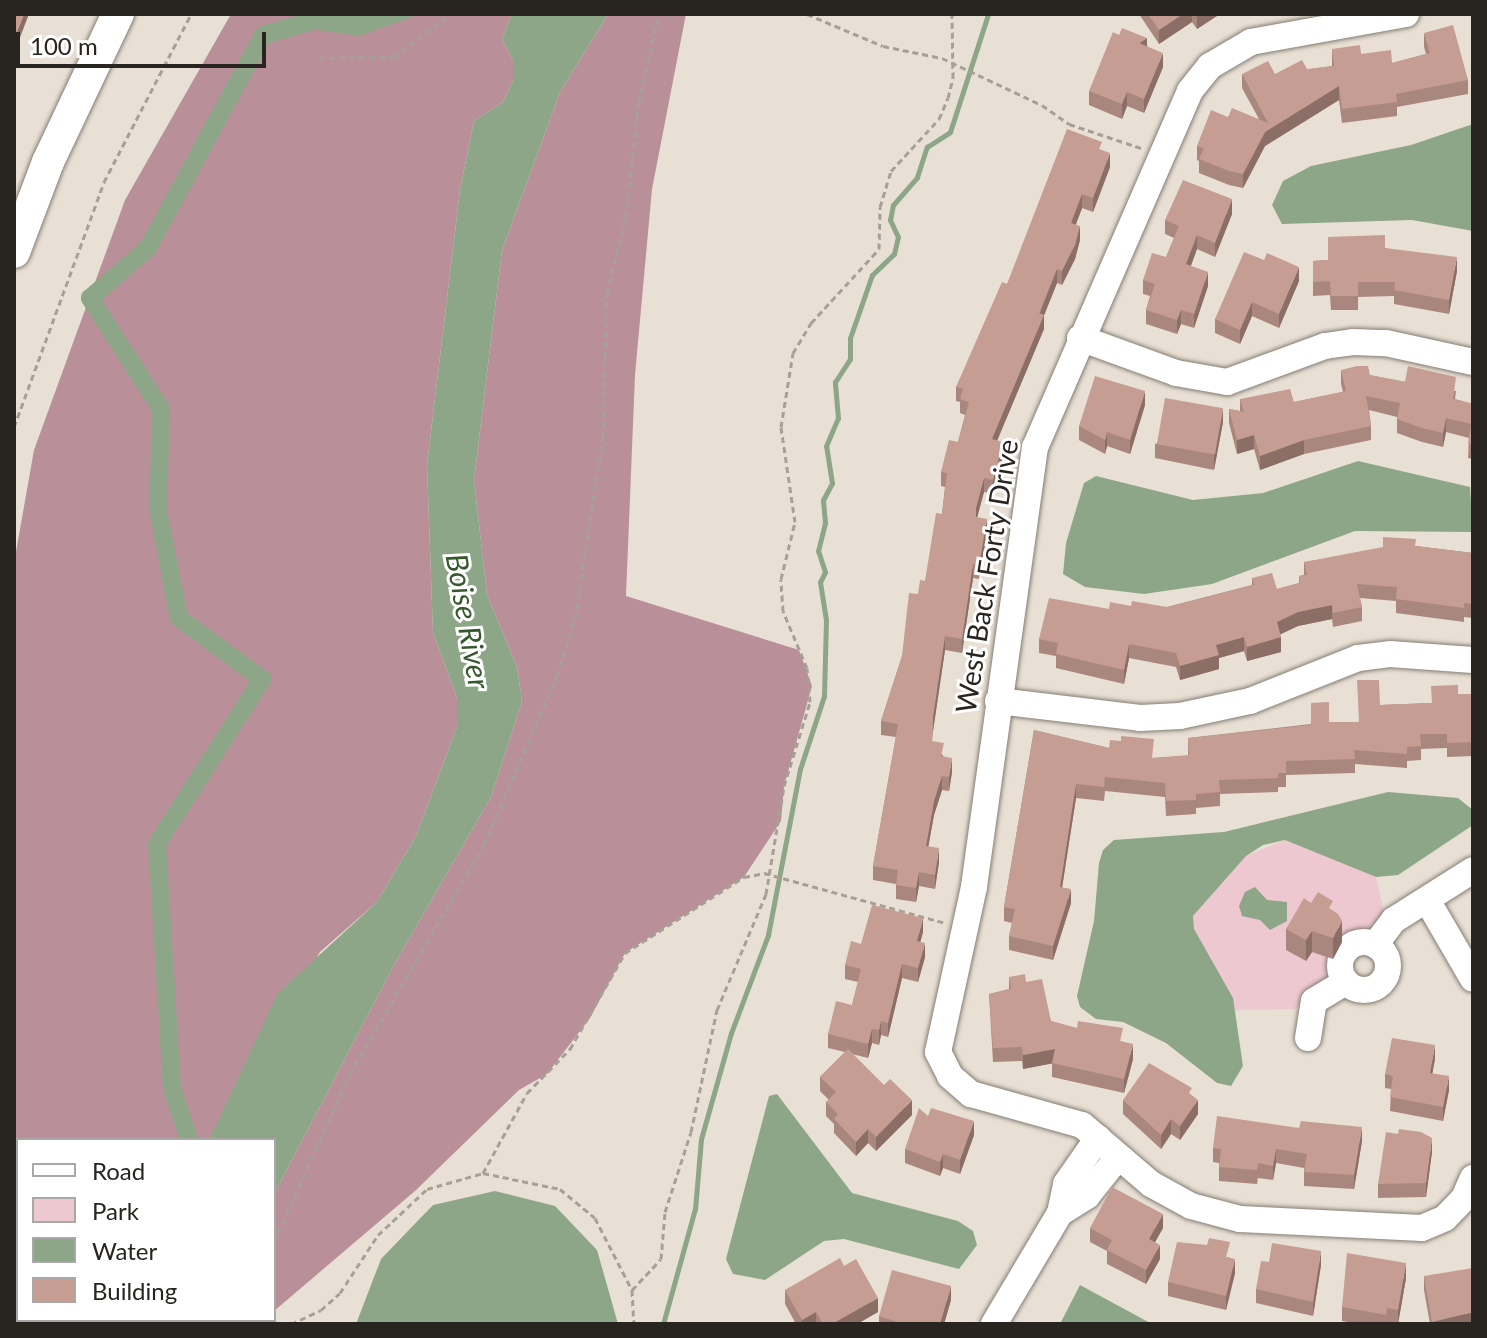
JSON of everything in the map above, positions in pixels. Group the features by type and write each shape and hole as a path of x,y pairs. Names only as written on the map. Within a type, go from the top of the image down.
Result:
{"main road":[{"path":"14,252 48,162 118,14"}],"street":[{"name":"West Back Forty Drive","path":"1098,1138 1082,1125 971,1094 942,1064 939,1035 974,887 1035,447 1190,91 1210,66 1236,48 1406,14"},
{"path":"1080,338 1176,373 1227,382 1325,346 1353,342 1386,343 1473,362"},
{"path":"998,701 1140,718 1180,716 1250,701 1358,658 1390,654 1473,660"},
{"path":"1308,1038 1314,1001 1346,982 1340,967 1345,952 1359,943 1375,945 1394,920 1473,870"},
{"path":"1427,900 1473,979"},
{"path":"994,1324 1060,1213 1066,1184 1098,1138 1151,1184 1191,1206 1240,1219 1394,1231 1422,1228 1445,1218 1464,1198 1473,1178"},
{"path":"1060,1213 1087,1196 1118,1157"}],"path":[{"path":"14,427 104,182 191,14"},
{"path":"319,58 394,57 451,14"},
{"path":"276,1238 350,1074 484,845 557,676 575,619 603,437 607,293 626,217 639,102 659,14"},
{"path":"807,14 883,46 953,64 1042,105 1069,124 1141,148"},
{"path":"632,1290 661,1259 665,1212 691,1132 717,1010 755,925 769,875 784,786 812,686 783,611 781,579 795,522 781,427 783,390 793,353 811,323 879,249 883,189 907,150 939,119 953,64 952,14"},
{"path":"483,1173 527,1093 570,1049 625,953 744,877 769,875 785,878 850,901 945,923"},
{"path":"291,1324 321,1310 340,1293 378,1235 427,1189 483,1173 536,1180 578,1202 607,1235 632,1290 634,1324"}],"green space":[{"path":"1285,840 1376,877 1384,913 1366,933 1345,944 1330,981 1310,988 1296,1009 1235,1010 1193,929 1193,916 1246,856"}],"shaded area":[{"path":"231,14 512,14 502,39 513,60 513,80 503,102 474,121 460,190 427,465 433,632 457,698 457,727 416,836 377,902 320,952 210,1138 16,1138 16,1322 62,1322 14,1324 14,563 34,450 125,200"},
{"path":"608,14 686,14 652,189 635,375 626,596 799,650 812,686 784,786 781,821 744,877 625,953 590,1018 547,1074 519,1090 415,1191 276,1309 276,1190 395,963 491,797 522,701 517,667 487,595 474,480 502,250 560,92"}],"water":[{"path":"309,14 420,14 359,36 310,29 306,23"},
{"name":"Boise River","path":"512,14 608,14 560,92 502,250 474,480 487,595 517,667 522,701 491,797 395,963 276,1190 276,1138 210,1138 278,993 377,902 416,836 457,727 457,698 433,632 427,465 460,190 474,121 503,102 513,80 513,60 502,39"},
{"path":"1473,124 1473,231 1412,220 1282,224 1272,205 1283,181 1311,166 1411,145"},
{"path":"1358,461 1470,487 1473,532 1355,531 1212,584 1144,594 1085,587 1063,574 1066,543 1084,483 1096,476 1193,500 1263,493"},
{"path":"1388,792 1458,798 1473,810 1473,825 1398,875 1376,877 1285,840 1263,845 1246,856 1193,916 1194,929 1233,998 1243,1066 1231,1086 1217,1083 1166,1043 1123,1022 1096,1019 1080,1007 1077,996 1094,921 1099,863 1103,850 1114,840 1224,832"},
{"path":"1255,887 1267,900 1287,902 1287,921 1270,930 1260,920 1242,916 1239,906 1245,892"},
{"path":"777,1094 852,1193 958,1221 973,1231 977,1245 959,1269 844,1239 824,1241 765,1280 733,1274 726,1259 769,1096"},
{"path":"495,1191 555,1206 597,1250 618,1324 356,1324 381,1259 433,1205"},
{"path":"1080,1285 1152,1324 1060,1324"},
{"path":"108,1322 157,1322 105,1324"}],"building":[{"path":"14,14 24,14 14,39"},
{"path":"1148,14 1183,14 1159,30"},
{"path":"1453,25 1468,80 1396,94 1397,102 1342,109 1339,86 1265,132 1243,174 1199,159 1204,148 1197,146 1211,110 1228,117 1232,108 1268,123 1242,74 1268,61 1275,74 1302,60 1307,69 1334,66 1332,49 1360,45 1361,54 1391,50 1392,63 1430,53 1424,33"},
{"path":"1122,28 1147,38 1139,43 1163,53 1144,99 1127,92 1122,104 1089,91 1113,32 1119,35"},
{"path":"1067,129 1102,142 1099,149 1110,153 1093,198 1082,194 1071,223 1080,226 1075,245 1062,271 1057,269 1039,313 1044,315 992,439 1003,442 993,480 984,478 976,508 976,517 987,519 979,565 973,564 962,639 945,636 933,717 932,741 944,743 941,756 952,758 949,777 942,776 934,801 926,846 939,848 935,875 919,872 916,888 896,885 898,870 873,866 898,724 881,721 902,656 909,593 918,594 920,580 925,581 936,513 942,514 947,473 941,472 949,440 958,442 969,402 960,399 963,389 956,387 1002,282 1007,284"},
{"path":"1183,180 1232,199 1215,243 1197,235 1186,264 1208,272 1194,314 1181,310 1177,320 1146,310 1155,284 1143,280 1152,253 1166,257 1179,226 1165,220"},
{"path":"1385,235 1385,248 1457,257 1449,300 1394,290 1395,282 1358,282 1358,296 1331,296 1330,281 1313,282 1313,261 1328,260 1328,237"},
{"path":"1244,252 1264,260 1267,253 1299,267 1279,314 1252,302 1240,330 1215,319"},
{"path":"1368,366 1370,375 1405,382 1408,366 1456,377 1453,399 1473,404 1473,445 1468,444 1471,424 1446,418 1443,433 1422,428 1397,419 1400,403 1366,396 1371,426 1304,440 1260,456 1254,435 1237,440 1229,409 1244,412 1240,399 1290,389 1294,402 1346,391 1341,370"},
{"path":"1095,376 1145,391 1130,440 1107,432 1105,440 1079,426"},
{"path":"1165,398 1223,408 1215,455 1157,444"},
{"path":"1383,537 1416,539 1415,546 1473,553 1473,604 1464,603 1464,608 1396,599 1397,587 1357,584 1362,607 1333,613 1332,605 1298,612 1277,622 1281,637 1247,647 1244,637 1216,645 1219,655 1180,666 1176,653 1129,644 1124,670 1056,654 1058,643 1039,639 1049,598 1109,609 1110,602 1131,606 1132,601 1167,607 1254,585 1252,578 1272,573 1277,589 1300,583 1299,576 1307,575 1304,562 1383,547"},
{"path":"1357,680 1379,680 1380,705 1432,703 1431,686 1458,685 1458,694 1473,694 1473,742 1447,743 1447,734 1420,734 1421,746 1407,747 1407,754 1354,750 1355,759 1286,761 1286,773 1278,773 1278,778 1219,780 1220,792 1196,794 1196,800 1166,801 1165,783 1105,777 1104,787 1076,784 1060,887 1071,889 1053,946 1009,936 1015,909 1004,907 1034,730 1109,748 1110,740 1121,741 1121,736 1154,739 1152,758 1189,755 1188,738 1311,725 1311,703 1329,702 1329,722 1359,722"},
{"path":"1318,892 1333,901 1329,908 1342,921 1333,938 1312,931 1306,940 1286,929 1304,898 1311,903"},
{"path":"872,905 923,918 917,941 925,943 918,968 902,964 888,1023 881,1021 879,1030 872,1029 868,1044 828,1034 836,1001 852,1005 861,969 845,965 851,941 861,944"},
{"path":"1025,974 1026,982 1042,979 1051,1021 1077,1028 1078,1021 1123,1028 1120,1041 1133,1044 1124,1079 1052,1063 1055,1049 1023,1055 1022,1047 993,1048 989,994 1011,989 1009,977"},
{"path":"1392,1038 1435,1045 1430,1073 1449,1076 1443,1107 1390,1097 1393,1076 1385,1074"},
{"path":"848,1049 884,1085 890,1079 912,1100 876,1137 868,1129 856,1142 834,1119 838,1114 826,1102 836,1092 820,1077"},
{"path":"1149,1063 1192,1088 1189,1093 1198,1100 1180,1126 1171,1119 1161,1135 1123,1100"},
{"path":"919,1108 928,1116 931,1108 974,1121 960,1160 943,1154 940,1162 905,1149"},
{"path":"1217,1116 1299,1128 1301,1121 1362,1127 1354,1175 1304,1172 1307,1154 1276,1149 1273,1166 1258,1163 1257,1170 1219,1167 1221,1149 1213,1148"},
{"path":"1399,1129 1421,1132 1432,1138 1426,1183 1378,1184 1386,1132 1398,1134"},
{"path":"1112,1187 1163,1214 1149,1239 1160,1245 1146,1270 1107,1250 1112,1240 1090,1228"},
{"path":"1209,1238 1230,1242 1226,1257 1235,1259 1226,1296 1168,1282 1177,1242 1207,1245"},
{"path":"1272,1243 1321,1251 1313,1302 1256,1289 1261,1261 1269,1262"},
{"path":"1347,1253 1406,1263 1398,1310 1387,1308 1386,1315 1342,1307"},
{"path":"840,1258 844,1266 856,1259 878,1298 832,1324 823,1324 816,1312 802,1320 785,1290"},
{"path":"1473,1268 1473,1312 1432,1322 1424,1276"},
{"path":"892,1270 951,1286 940,1324 904,1324 879,1316"}],"waterway":[{"path":"188,1138 172,1088 157,844 262,679 179,618 158,510 161,409 90,298 148,248 263,35 316,20 319,14"},
{"path":"663,1324 695,1209 701,1139 731,1033 768,935 800,769 824,696 826,620 820,582 825,572 818,551 825,523 823,500 832,483 826,446 838,418 835,382 850,359 850,338 872,275 894,254 898,237 890,220 893,205 917,177 927,147 950,132 988,14"}]}
